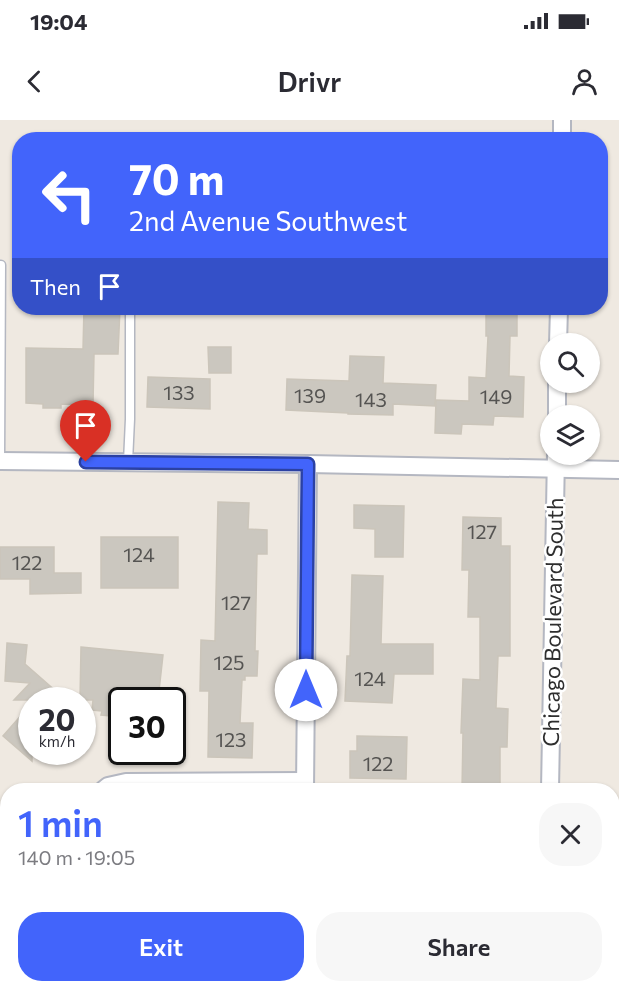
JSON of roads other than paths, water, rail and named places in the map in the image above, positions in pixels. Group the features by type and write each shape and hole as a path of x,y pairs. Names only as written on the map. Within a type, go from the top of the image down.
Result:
{"street":[{"path":"558,333 559,315"},
{"path":"0,461 308,464 540,462"},
{"path":"305,783 308,464"},
{"name":"Chicago Boulevard South","path":"550,783 556,465"},
{"path":"580,465 619,470"},
{"path":"122,783 171,783"}],"lane":[{"path":"0,461 1,265"},
{"path":"128,462 130,315"}]}
